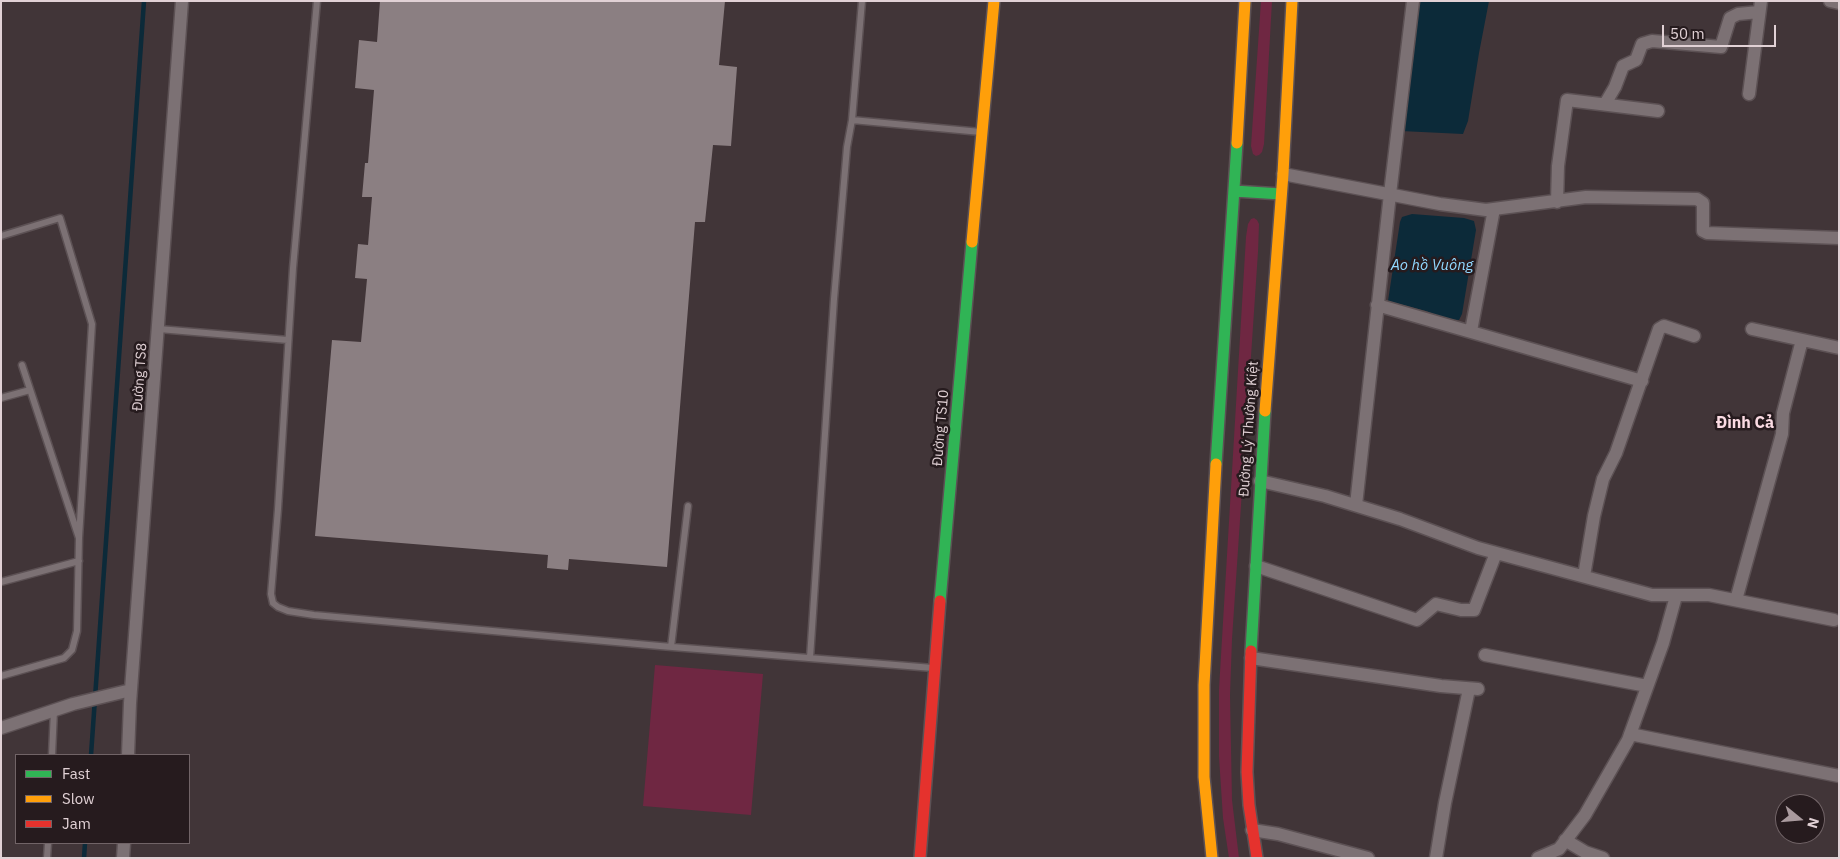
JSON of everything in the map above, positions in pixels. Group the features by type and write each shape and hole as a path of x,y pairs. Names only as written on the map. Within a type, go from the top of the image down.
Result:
{"main road":[{"name":"Đường TS10","path":"920,858 934,668 994,1"},
{"path":"1212,858 1204,777 1204,685 1245,1"},
{"name":"Đường Lý Thường Kiệt","path":"1257,858 1252,830 1247,772 1250,658 1260,480 1283,174 1292,1"},
{"path":"1234,191 1281,194"}],"street":[{"name":"Đường TS8","path":"128,754 131,690 182,1"},
{"path":"1356,506 1413,1"},
{"path":"1830,1 1839,3"},
{"path":"1605,104 1615,88 1623,66 1636,60 1642,44 1652,41 1722,47 1730,18 1760,7 1750,94"},
{"path":"1556,202 1558,166 1567,100 1658,111"},
{"path":"1283,174 1440,204 1486,210 1586,197 1697,199 1703,203 1705,232 1839,238"},
{"path":"1471,331 1494,209"},
{"path":"1378,305 1642,381"},
{"path":"1584,576 1594,516 1603,479 1616,453 1659,329 1664,326 1694,336"},
{"path":"1752,329 1839,348"},
{"path":"1736,600 1782,434 1783,413 1802,340"},
{"path":"1260,480 1356,506 1496,552 1652,595 1709,595 1834,620"},
{"path":"1256,566 1417,620 1436,604 1461,610 1474,610 1496,552"},
{"path":"1538,858 1559,849 1564,840 1585,816 1630,734 1663,642 1676,596"},
{"path":"1485,655 1647,686"},
{"path":"1250,658 1441,686 1474,689 1445,802 1436,858"},
{"path":"1,728 73,704 131,690"},
{"path":"1630,734 1839,776"},
{"path":"1252,830 1278,834 1368,858"},
{"path":"1564,840 1585,852 1602,858"},
{"path":"123,858 124,844"}],"lane":[{"path":"317,1 293,268 271,594 273,603 278,608 314,616 934,668"},
{"path":"810,658 834,299 862,1"},
{"path":"852,120 982,132"},
{"path":"1,236 60,218 92,324 79,538 77,631 72,650 64,658 1,676"},
{"path":"159,329 288,340"},
{"path":"22,365 79,538"},
{"path":"1,398 30,390"},
{"path":"671,647 688,506"},
{"path":"1,582 79,562"},
{"path":"52,754 54,710"},
{"path":"47,858 48,844"}],"shaded area":[{"path":"1261,1 1272,1 1264,144 1262,152 1256,156 1253,154 1251,146"},
{"path":"1254,218 1259,224 1258,252 1232,639 1230,695 1232,800 1239,858 1229,858 1223,818 1219,757 1219,689 1246,237 1248,224"},
{"path":"655,665 763,674 751,815 643,806"}],"water":[{"path":"1412,1 1489,1 1468,121 1463,134 1401,131"},
{"name":"Ao hồ Vuông","path":"1412,214 1464,218 1474,221 1476,230 1462,314 1459,320 1447,319 1426,311 1388,301 1400,222 1402,217"}],"building":[{"path":"380,1 725,1 719,65 737,67 731,146 713,145 705,222 695,222 667,567 569,559 568,570 547,568 548,555 315,536 332,340 361,342 367,279 355,278 358,244 368,245 372,197 362,197 365,163 368,163 374,90 355,88 359,40 377,42"}],"waterway":[{"path":"91,754 144,1"},
{"path":"84,858 85,844"}],"traffic: fast":[{"path":"1216,464 1237,143"},
{"path":"1234,191 1281,194"},
{"path":"940,601 972,242"},
{"path":"1251,651 1265,411"}],"traffic: slow":[{"path":"972,242 994,1"},
{"path":"1237,143 1245,1"},
{"path":"1265,411 1283,174 1292,1"},
{"path":"1212,858 1204,777 1204,685 1216,464"}],"traffic: jam":[{"path":"920,858 940,601"},
{"path":"1251,651 1247,772 1249,805 1257,858"}],"district":[{"name":"Đình Cả","path":"1745,423"}]}
